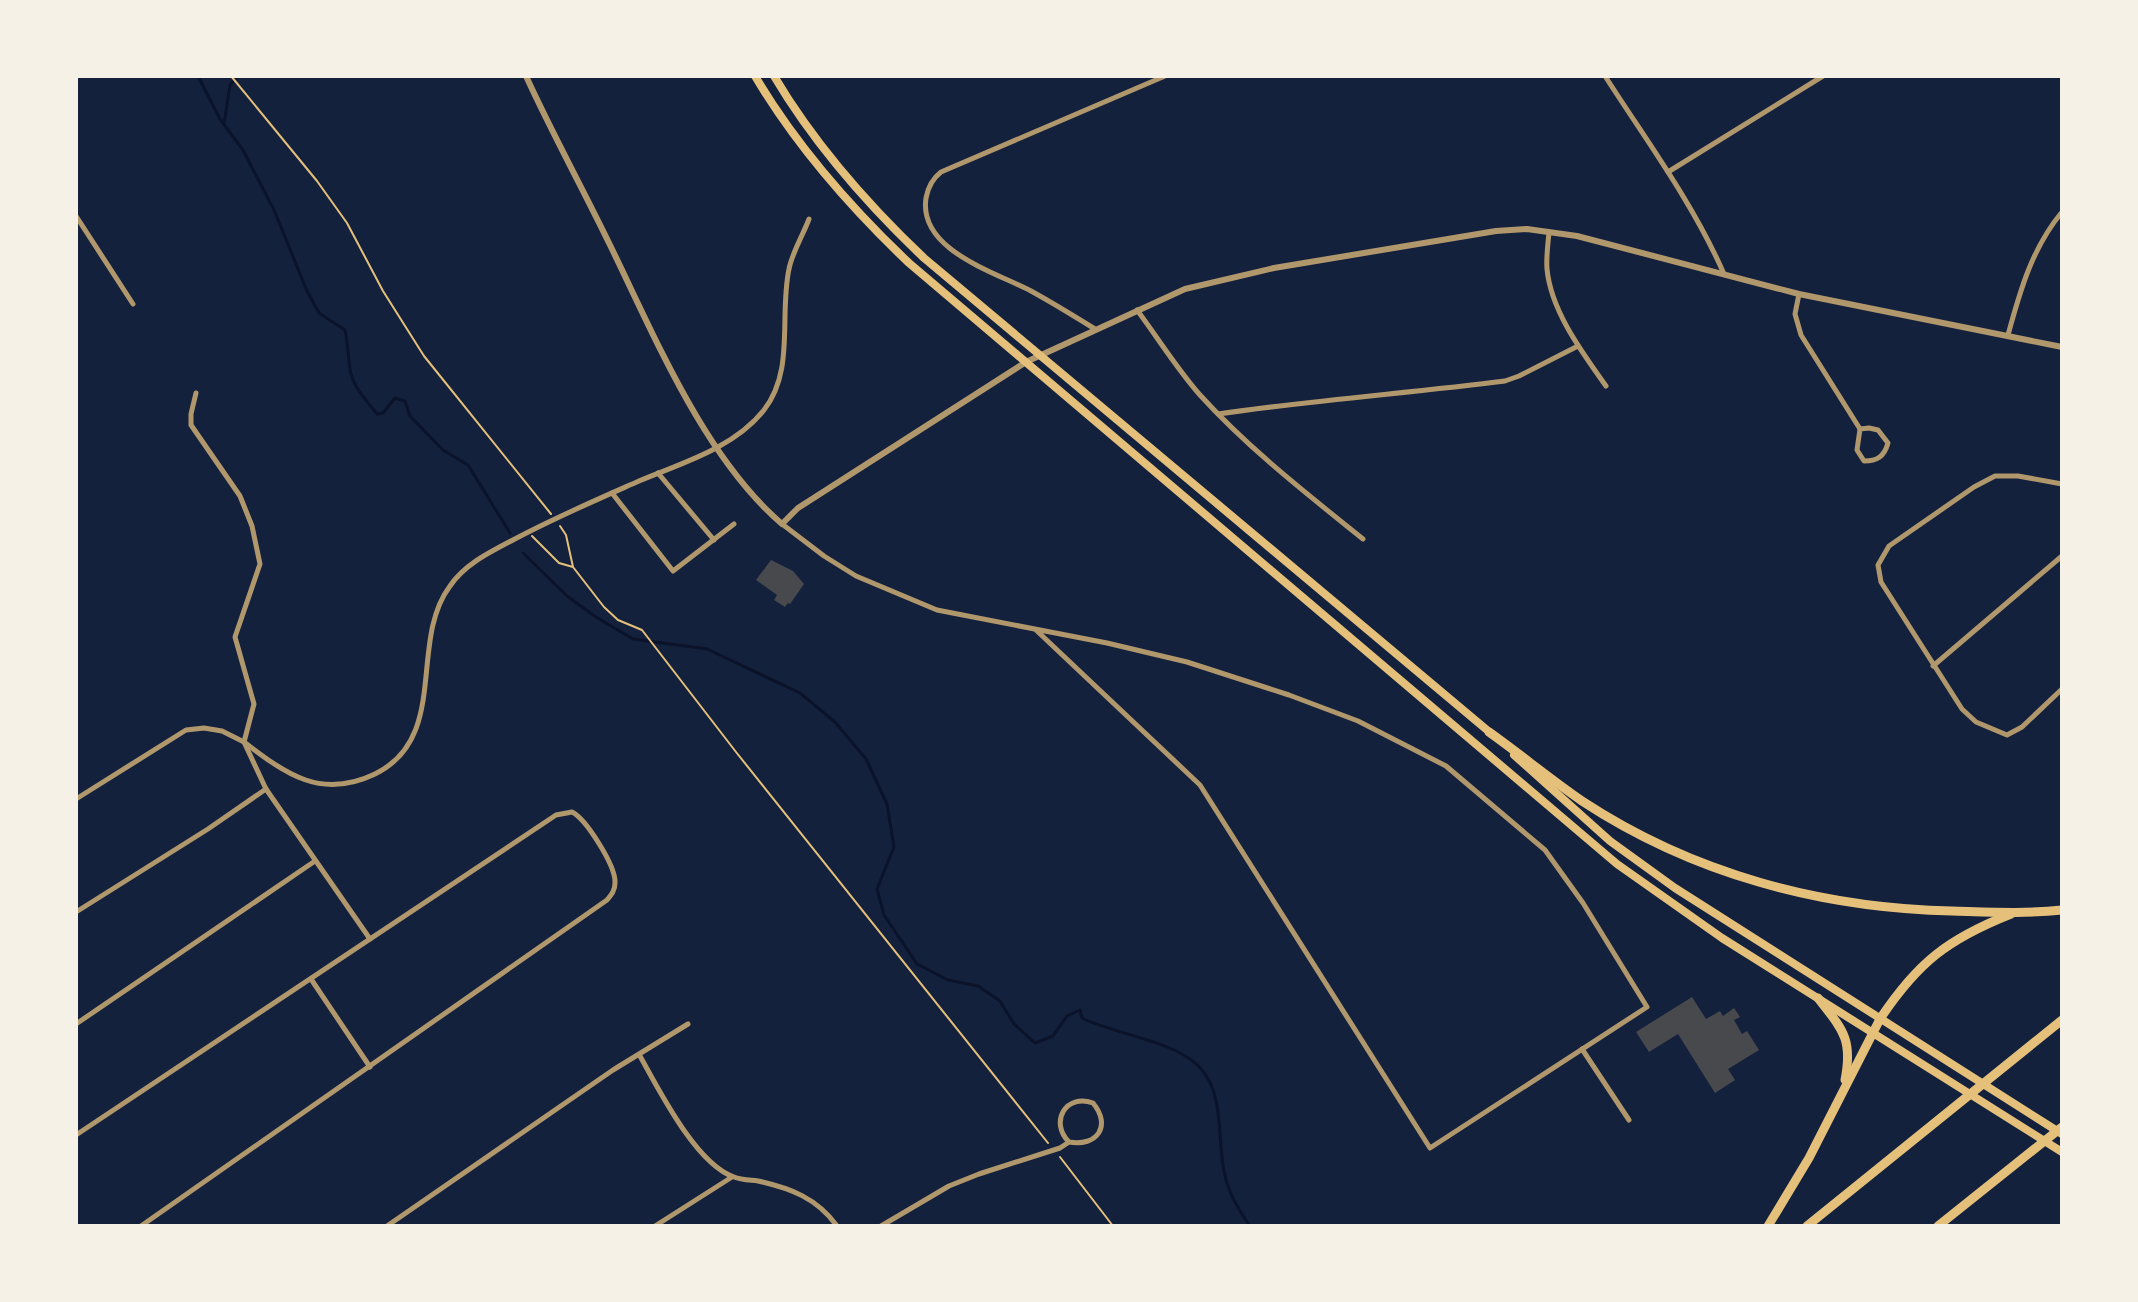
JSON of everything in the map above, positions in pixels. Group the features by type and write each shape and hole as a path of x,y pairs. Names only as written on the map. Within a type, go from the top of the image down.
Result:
{"highway":[{"path":"755,76 793,134 847,202 909,263 1617,864 1722,938 2062,1152"},
{"path":"774,76 822,148 885,222 924,258 1489,732 1610,841 1715,915 2062,1134"},
{"path":"1489,732 1611,818 1686,856 1747,879 1803,895 1868,906 2014,912 2062,910"},
{"path":"1768,1226 1787,1197 1880,1019 1908,981 1929,958 1979,926 2014,912"},
{"path":"1818,998 1843,1030 1848,1044 1850,1058 1843,1093"},
{"path":"1807,1226 2062,1020"},
{"path":"1938,1226 2062,1127"}],"street":[{"path":"526,76 660,347 715,448 764,509 782,524 824,556 892,593 937,610 1107,643 1187,662 1358,721 1446,766 1545,850 1583,903 1647,1007 1430,1148 1200,785 1036,630"},
{"path":"1095,329 1030,291 960,256 942,242 926,216 927,192 941,172 1165,76"},
{"path":"1605,76 1668,172 1712,246 1724,274"},
{"path":"1668,172 1823,76"},
{"path":"2008,335 2028,269 2046,233 2062,212"},
{"path":"76,216 133,304"},
{"path":"76,799 186,730 204,728 222,731 244,742 295,778 319,783 355,782 390,765 403,753 415,733 425,695 432,621 448,587 460,574 484,556 565,513 729,441 763,411 774,394 783,360 789,267 809,219"},
{"path":"782,524 798,508 1026,362 1136,309 1207,282 1496,231 1527,229 1600,241 1799,294 2062,347"},
{"path":"1549,232 1547,271 1558,305 1578,346 1606,386"},
{"path":"1799,294 1795,314 1801,335 1860,429"},
{"path":"1136,309 1197,392 1218,414 1363,539"},
{"path":"1218,414 1299,402 1404,394 1505,381 1578,346"},
{"path":"196,393 191,425 240,496 252,526 260,564 235,637 254,704 244,742 266,789 370,939"},
{"path":"1860,429 1878,430 1885,437 1888,443 1886,452 1876,460 1864,461 1858,455 1856,441 1860,429"},
{"path":"658,473 714,540"},
{"path":"2062,484 2018,476 1995,476 1902,536 1889,546 1878,565 1881,582 1933,666 1948,683 1962,709 1976,722 2007,735 2022,727 2062,689"},
{"path":"612,493 673,571 734,524"},
{"path":"1933,666 2062,556"},
{"path":"76,912 266,789"},
{"path":"76,1135 556,815 572,812 581,818 614,873 614,891 607,900 141,1226"},
{"path":"76,1024 315,861"},
{"path":"311,979 370,1067"},
{"path":"387,1226 613,1070 688,1024"},
{"path":"1582,1049 1629,1120"},
{"path":"640,1056 677,1122 701,1153 732,1177 792,1190 820,1206 837,1226"},
{"path":"881,1226 949,1186 1060,1148 1069,1142 1082,1144 1097,1135 1103,1119 1093,1103 1075,1100 1066,1106 1059,1124 1062,1135 1069,1142"},
{"path":"655,1226 732,1177"}],"path":[{"path":"231,76 317,181 347,223 383,291 424,356 551,513"},
{"path":"559,524 566,535 573,567 618,620 642,630 1113,1226"},
{"path":"529,532 559,563 573,567"}],"building":[{"path":"771,560 793,571 804,584 785,607 774,600 777,595 756,580"},
{"path":"1692,997 1706,1019 1720,1011 1723,1016 1734,1008 1740,1017 1734,1020 1742,1034 1747,1031 1759,1050 1728,1069 1735,1080 1715,1093 1678,1034 1649,1052 1636,1032"}],"waterway":[{"path":"198,76 220,119 243,150 274,210 319,313 345,330 351,375 360,393 377,414 383,413 395,398 405,401 410,416 443,450 468,465 510,533"},
{"path":"224,124 230,85 238,76"},
{"path":"523,553 567,596 633,639 707,649 800,693 835,722 866,759 887,804 894,847 877,889 884,915 917,964 948,980 978,986 1000,1001 1014,1024 1035,1043 1053,1036 1067,1016 1080,1010 1082,1018 1163,1045 1187,1057 1200,1068 1215,1096 1227,1183 1250,1226"}]}
